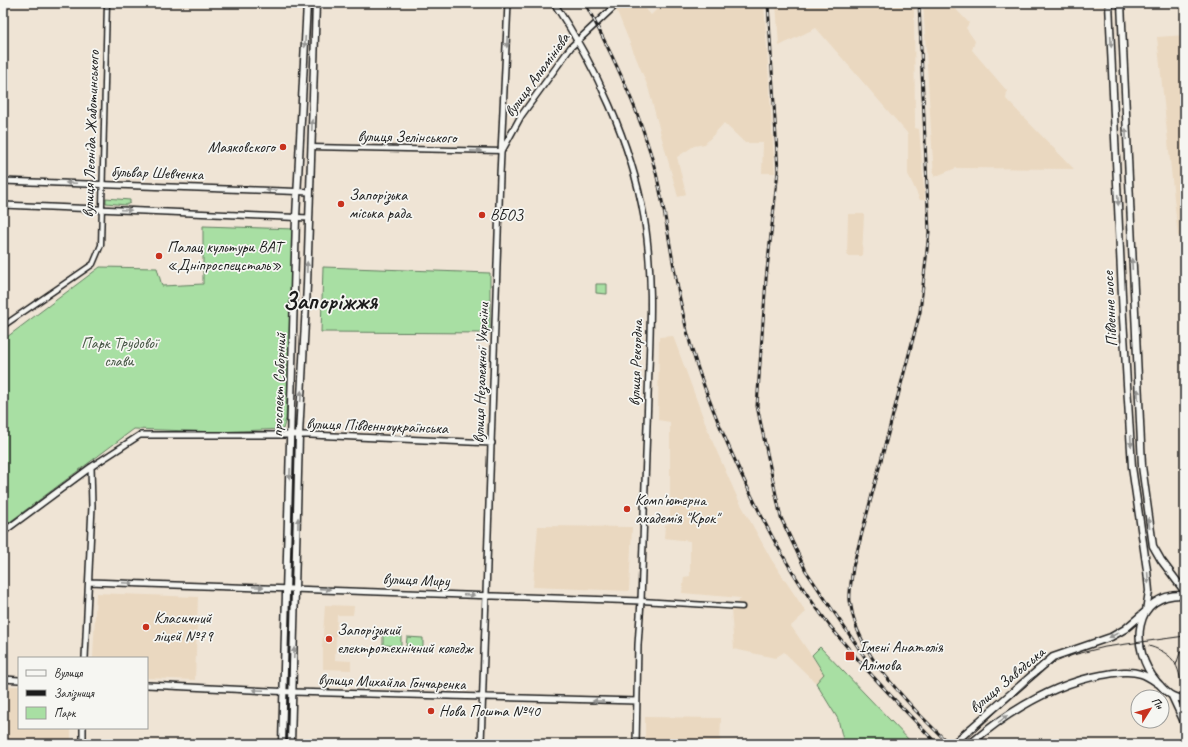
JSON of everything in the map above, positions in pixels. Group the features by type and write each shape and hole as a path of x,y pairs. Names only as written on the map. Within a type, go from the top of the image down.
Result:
{"main road":[{"name":"проспект Соборний","path":"282,744 296,217 307,3"},
{"name":"проспект Соборний","path":"291,744 299,435 309,218 316,3"},
{"name":"Південне шосе","path":"1109,3 1123,318 1132,467 1149,591 1146,612 1139,634 1140,650 1151,675 1160,685"},
{"name":"Південне шосе","path":"1121,3 1134,318 1142,466 1153,546 1160,560 1185,592"},
{"path":"1117,180 1128,179"},
{"path":"1123,318 1134,318"},
{"name":"вулиця Заводська","path":"953,744 1053,657 1111,637 1125,629 1161,598 1174,594 1185,595"},
{"name":"вулиця Заводська","path":"971,743 1008,715 1041,694 1087,678 1123,671 1142,674 1160,685"},
{"path":"1160,685 1172,696 1185,724"},
{"path":"1172,696 1185,699"}],"street":[{"name":"вулиця Леоніда Жаботинського","path":"3,326 93,264 101,245 107,3"},
{"name":"вулиця Незалежної України","path":"481,744 508,3"},
{"name":"вулиця Рекордна","path":"554,3 578,40 610,108 631,164 643,215 649,252 651,325 641,601 638,645 636,744"},
{"name":"вулиця Алюмінієва","path":"502,151 521,116 578,40 618,3"},
{"name":"вулиця Зелінського","path":"311,147 502,151"},
{"name":"бульвар Шевченка","path":"3,181 310,192"},
{"path":"3,205 309,218"},
{"name":"вулиця Південноукраїнська","path":"3,532 91,467 140,435 299,435 492,443"},
{"path":"85,657 89,582 91,467"},
{"name":"вулиця Миру","path":"89,582 641,601 742,607"},
{"path":"3,679 18,680"},
{"name":"вулиця Михайла Гончаренка","path":"148,685 293,692 637,701"},
{"path":"83,729 83,744"}],"shaded area":[{"path":"621,3 641,3 651,15 663,3 764,3 775,173 762,173 763,143 745,143 724,123 705,144 694,146 677,157 686,194 678,197 648,87 616,9"},
{"path":"776,3 914,3 915,128 919,129 925,200 920,200 908,174 908,134 816,28 779,46"},
{"path":"923,3 950,3 969,23 966,28 975,41 972,50 1007,91 1006,99 1074,169 956,168 934,177"},
{"path":"1185,35 1185,238 1178,236 1157,37"},
{"path":"848,214 864,214 862,256 847,256"},
{"path":"673,336 710,436 738,499 771,559 806,612 791,626 824,674 816,683 784,652 775,658 734,649 731,609 741,598 682,593 684,577 690,576 690,541 664,538 665,525 670,523 670,422 658,420 659,337"},
{"path":"538,526 632,527 629,591 533,587"},
{"name":"Класичний ліцей №79","path":"96,593 198,597 195,680 148,678 148,657 93,657"},
{"name":"Запорізький електротехнічний коледж","path":"325,605 354,606 353,615 337,615 335,660 351,661 351,670 323,669 322,648"},
{"path":"3,686 18,686 18,729 71,729 71,744 3,744"},
{"path":"645,717 721,718 720,744 645,744"}],"green space":[{"path":"106,198 130,200 130,203 126,205 106,203"},
{"name":"Парк Трудової слави","path":"203,226 294,229 286,419 283,429 218,432 134,429 3,527 3,340 100,267 157,268 162,286 203,284"},
{"path":"323,267 490,273 490,333 321,332"},
{"path":"596,284 607,284 607,294 596,293"},
{"path":"383,633 401,634 401,646 383,645"},
{"path":"407,637 423,638 423,648 406,647"},
{"path":"820,647 913,744 844,744 838,719 816,683 824,674 812,655"}],"tram line":[{"path":"962,744 1030,680 1053,663 1073,655 1105,647 1185,636"},
{"path":"1149,646 1168,655 1177,666 1185,702"},
{"path":"1176,665 1180,653 1185,647"}],"railway":[{"path":"585,3 626,86 643,129 661,195 681,306 692,350 713,409 748,488 779,549 803,588 830,626 882,686 937,744"},
{"path":"768,3 778,171 766,279 757,406 781,518 806,571 866,659"},
{"path":"917,712 884,675 866,648 853,618 850,601 850,588 853,567 920,312 929,232 919,3"},
{"path":"914,709 949,744"}],"place":[{"name":"Маяковского","path":"283,147"},
{"name":"Запорізька міська рада","path":"341,204"},
{"name":"ВБОЗ","path":"482,215"},
{"name":"Палац культури ВАТ «Дніпроспецсталь»","path":"159,256"},
{"name":"Комп'ютерна академія \"Крок\"","path":"627,509"},
{"name":"Класичний ліцей №79","path":"146,627"},
{"name":"Запорізький електротехнічний коледж","path":"329,639"},
{"name":"Імені Анатолія Алімова","path":"850,656"},
{"name":"Нова Пошта №40","path":"431,711"}],"district":[{"name":"Запоріжжя","path":"330,301"}]}
